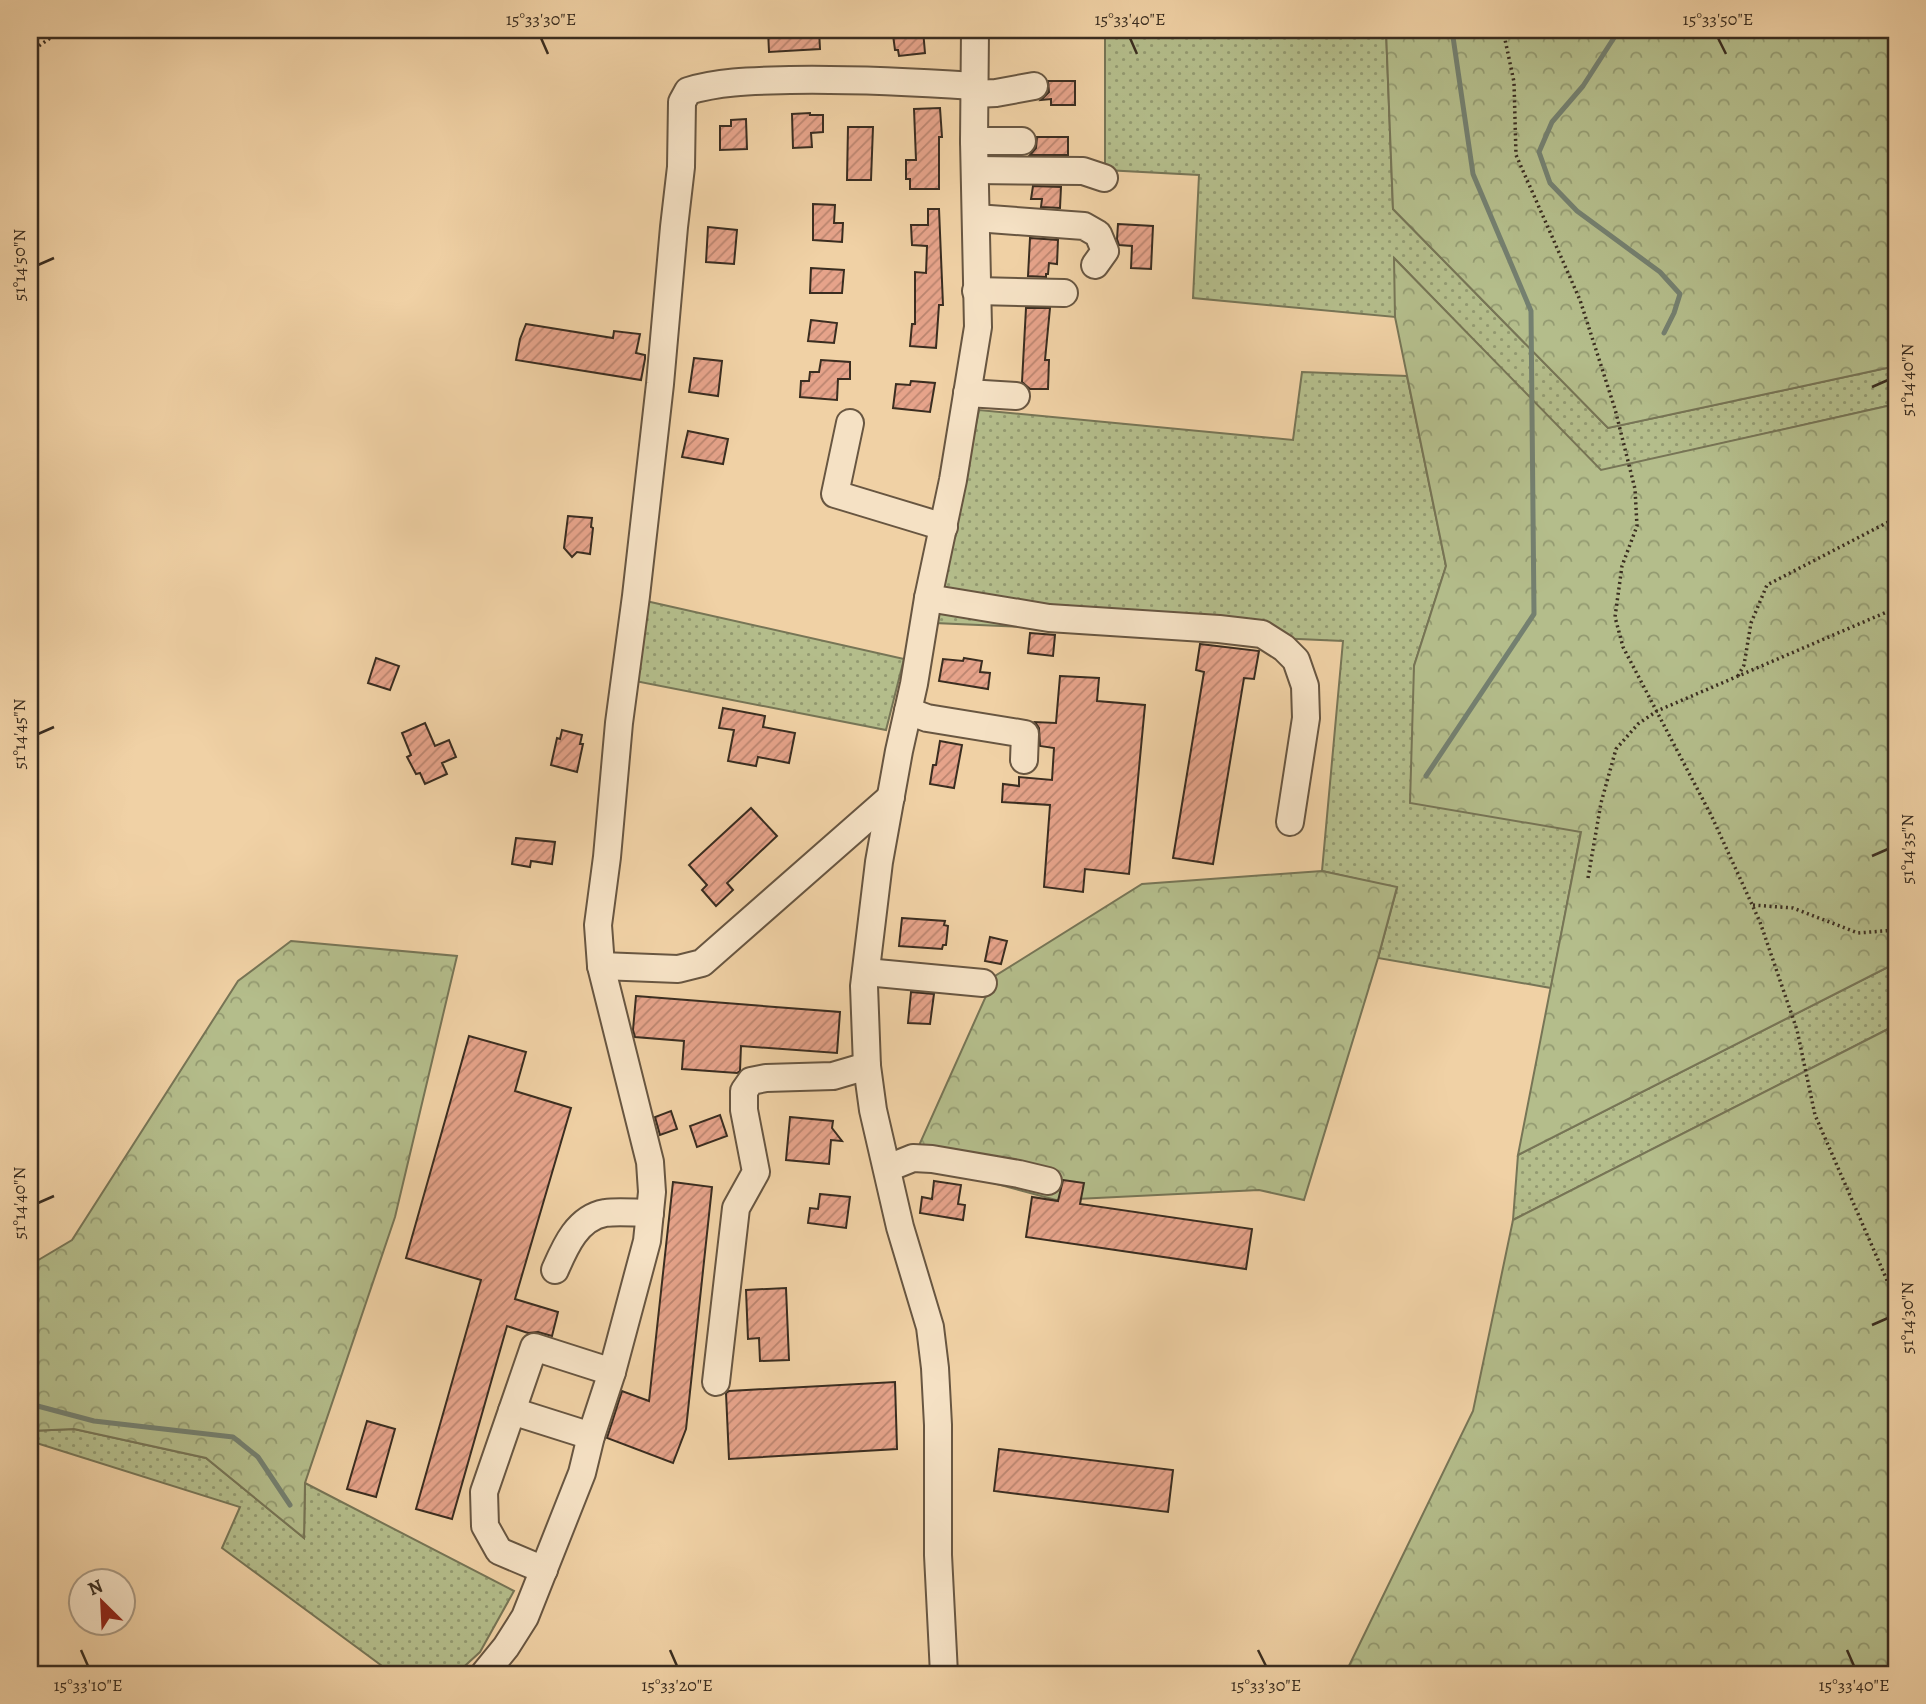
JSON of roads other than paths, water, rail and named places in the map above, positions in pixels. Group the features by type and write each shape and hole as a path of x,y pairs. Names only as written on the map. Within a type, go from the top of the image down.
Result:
{"street":[{"path":"944,1674 938,1555 935,1368 930,1327 900,1227 873,1110 867,1066 864,986 879,862 928,597 953,480 978,327 974,141 975,30"},
{"path":"484,1674 525,1617 582,1473 590,1436 612,1371 647,1241 652,1192 650,1161 601,966 596,855 620,723 636,596 681,167 682,102 688,91 733,82 830,79 1006,92 1034,86"},
{"path":"974,141 1022,141"},
{"path":"975,170 1083,170 1104,178"},
{"path":"976,218 1084,226 1098,234 1105,251 1096,265"},
{"path":"976,291 1064,293"},
{"path":"967,393 1016,396"},
{"path":"850,423 835,494 944,527"},
{"path":"928,597 1049,618 1262,634 1284,648 1296,660 1305,686 1306,718 1290,822"},
{"path":"908,710 927,718 1025,734 1024,760"},
{"path":"601,966 678,969 702,964 891,797"},
{"path":"866,972 983,983"},
{"path":"716,1382 736,1208 756,1172 744,1110 744,1091 751,1081 833,1076 867,1066"},
{"path":"888,1168 913,1158 932,1159 1048,1181"},
{"path":"555,1270 568,1241 584,1222 603,1213 650,1213"},
{"path":"544,1570 499,1551 485,1526 484,1492 534,1347 612,1371"},
{"path":"512,1411 590,1436"}],"waterway":[{"path":"1426,776 1534,614 1531,311 1473,174 1452,30"},
{"path":"1619,30 1583,86 1552,122 1539,152 1550,183 1577,211 1660,272 1680,294 1664,333"},
{"path":"30,1404 94,1421 233,1437 258,1457 290,1505"}]}
